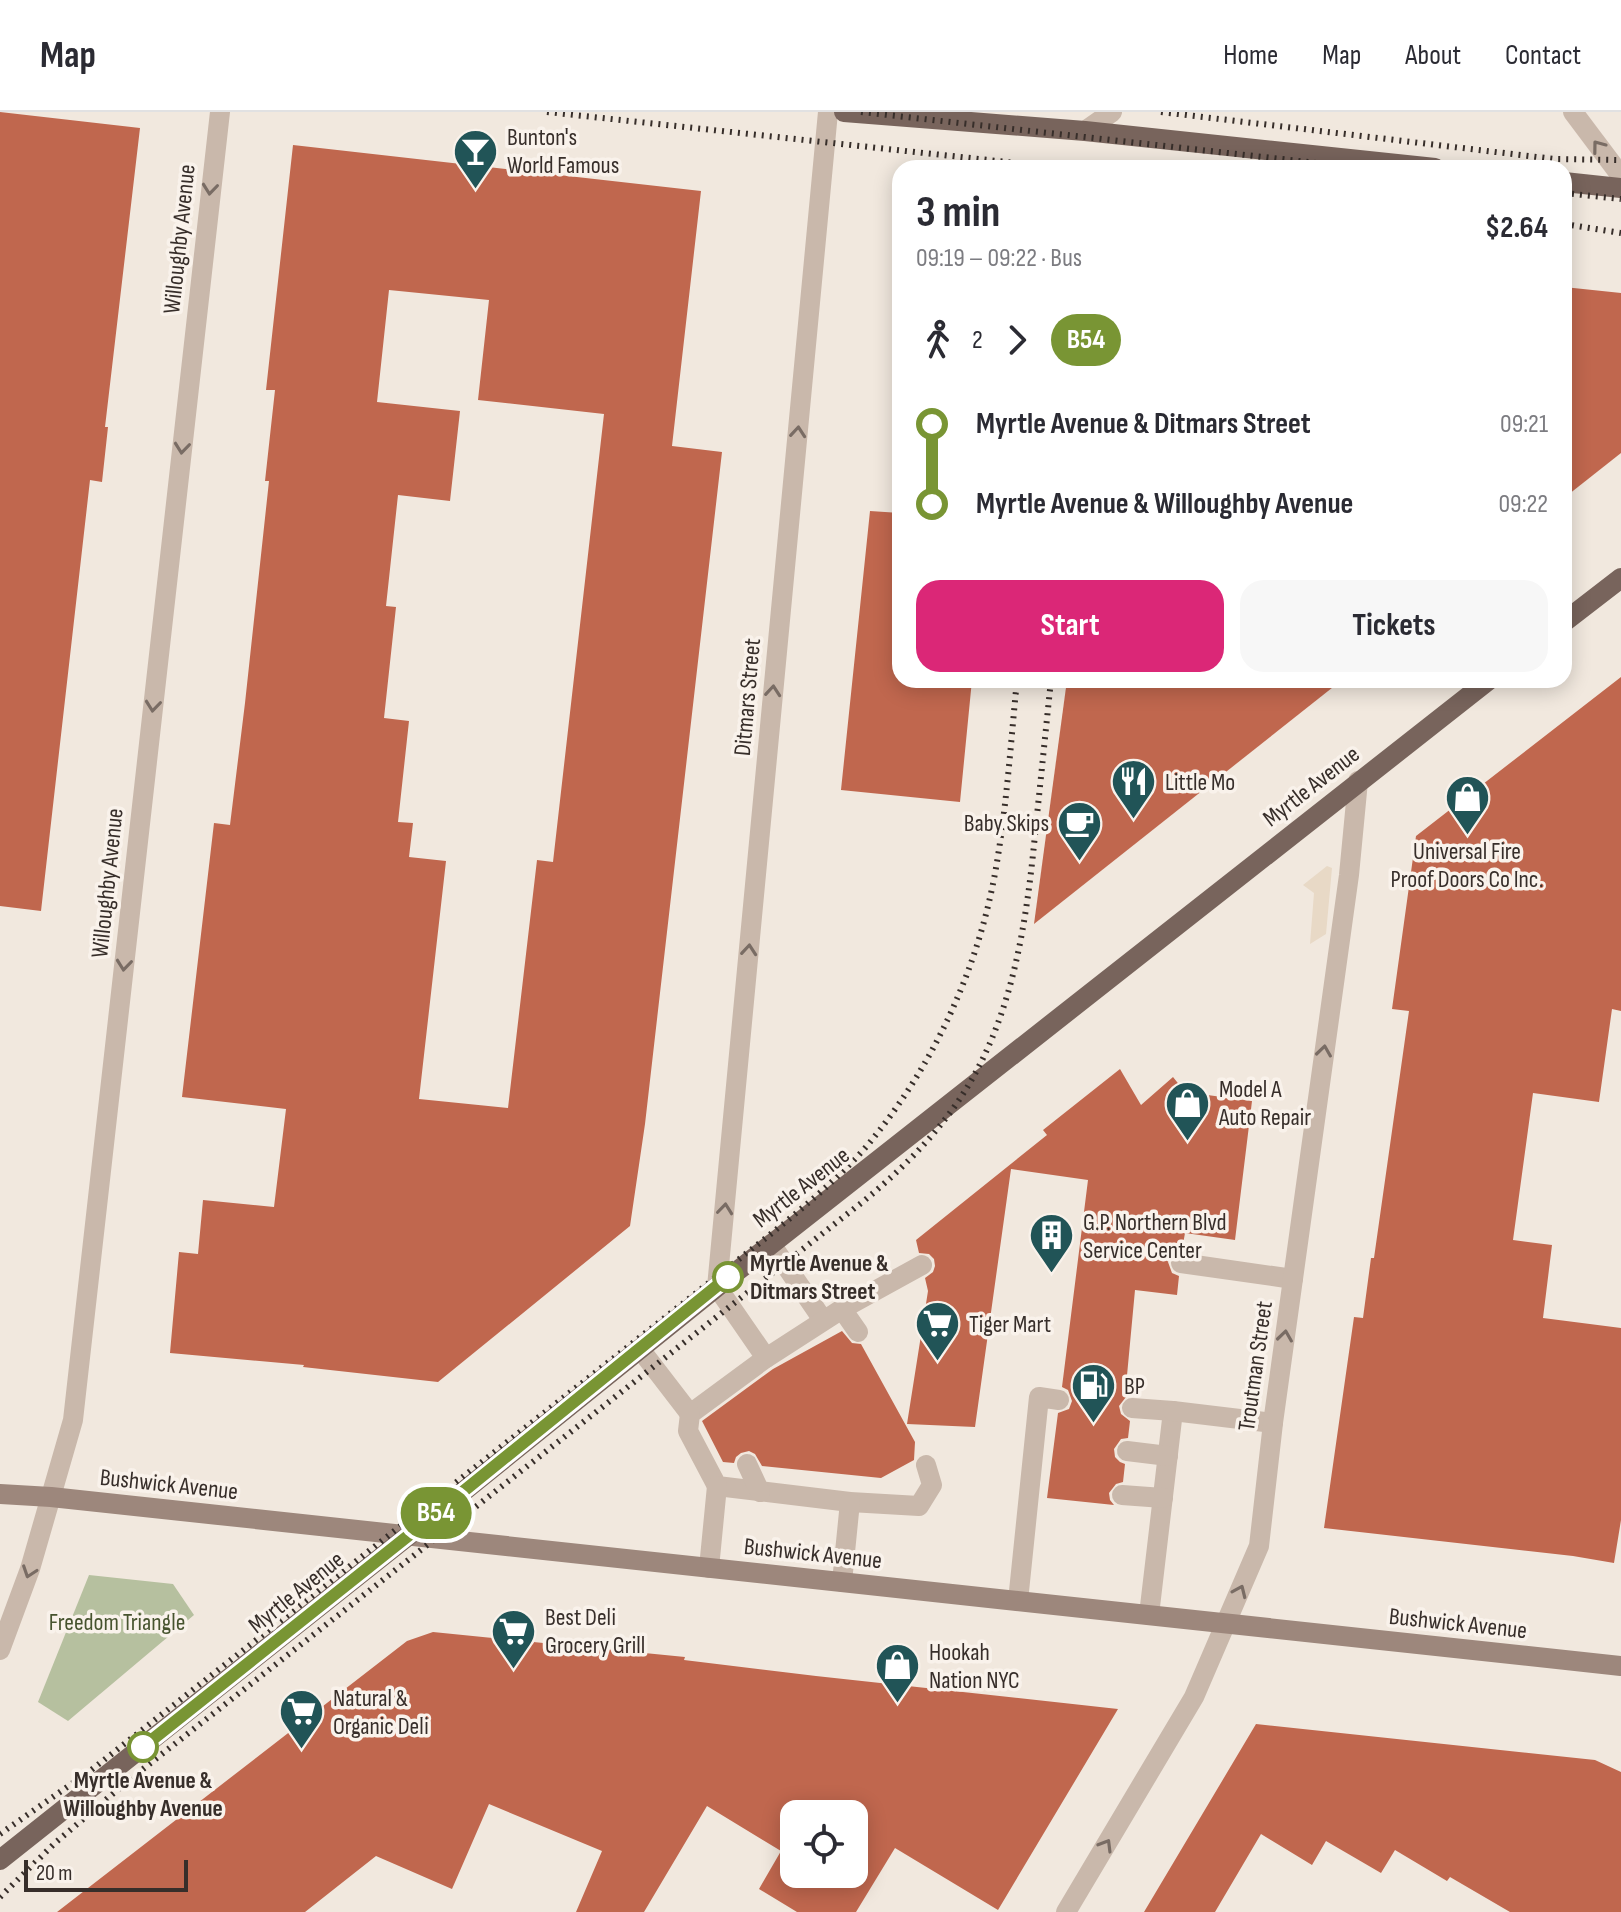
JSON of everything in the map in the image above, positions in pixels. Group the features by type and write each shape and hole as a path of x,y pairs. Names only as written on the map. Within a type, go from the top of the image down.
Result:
{"main road":[{"path":"844,112 1085,131 1359,160"},
{"path":"1572,183 1621,188"},
{"path":"1572,616 1621,578"},
{"name":"Myrtle Avenue","path":"0,1860 771,1244 1479,688"},
{"name":"Bushwick Avenue","path":"0,1494 51,1497 1620,1666"}],"street":[{"name":"Willoughby Avenue","path":"0,1650 30,1569 73,1420 220,112"},
{"name":"Ditmars Street","path":"717,1287 828,112"},
{"path":"1085,131 1112,112"},
{"path":"1573,112 1621,176"},
{"name":"Troutman Street","path":"1066,1912 1194,1697 1259,1546 1273,1423 1349,875 1358,781"},
{"path":"771,1244 823,1320"},
{"path":"1181,1263 1293,1279"},
{"path":"690,1414 747,1381 766,1358 823,1320 922,1265"},
{"path":"717,1287 766,1358"},
{"path":"842,1309 858,1332"},
{"path":"797,1337 807,1357"},
{"path":"640,1349 690,1414 688,1431 717,1486 709,1568"},
{"path":"1018,1601 1045,1442 1039,1397 1059,1400"},
{"path":"1132,1408 1273,1423"},
{"path":"1149,1615 1173,1411"},
{"path":"1127,1451 1168,1456"},
{"path":"747,1464 760,1492"},
{"path":"717,1486 850,1502 877,1494 919,1506 932,1485 926,1465"},
{"path":"798,1477 808,1498"},
{"path":"1122,1495 1163,1498"},
{"path":"842,1582 850,1502"}],"green space":[{"name":"Freedom Triangle","path":"89,1575 173,1584 194,1615 68,1721 38,1702"}],"shaded area":[{"path":"1327,866 1332,868 1326,934 1310,944 1314,893 1303,885"}],"building":[{"path":"0,112 140,128 105,427 108,427 102,482 90,480 41,911 0,906"},
{"path":"293,145 701,191 672,446 722,452 645,1124 630,1226 438,1382 304,1365 170,1353 179,1252 198,1254 203,1200 274,1207 286,1109 182,1097 214,823 230,825 245,703 269,481 265,481 275,390 266,390","holes":["389,290 489,300 478,400 604,414 553,862 537,860 508,1108 419,1099 446,861 409,857 413,823 398,822 409,721 384,718 396,607 386,606 398,495 450,501 460,411 377,402"]},
{"path":"1572,288 1621,293 1621,453 1572,492"},
{"path":"870,511 892,512 892,688 971,688 960,802 841,790"},
{"path":"1621,677 1621,1011 1612,1009 1599,1102 1533,1093 1513,1240 1552,1245 1543,1318 1621,1328 1621,1520 1614,1563 1324,1528 1354,1317 1363,1318 1371,1258 1374,1258 1409,1011 1392,1009 1416,836"},
{"path":"1066,688 1332,688 1034,924"},
{"path":"1120,1069 1141,1105 1173,1077 1185,1092 1252,1101 1235,1240 1185,1233 1182,1250 1171,1254 1168,1262 1172,1273 1179,1276 1177,1295 1135,1290 1126,1386 1134,1386 1133,1395 1126,1397 1119,1406 1121,1414 1130,1421 1128,1438 1121,1439 1114,1449 1115,1457 1125,1464 1123,1482 1116,1484 1109,1493 1114,1505 1047,1498 1058,1413 1069,1409 1072,1401 1068,1390 1062,1387 1088,1180 1011,1169 975,1427 907,1424 928,1291 925,1278 935,1266 929,1254 919,1253 916,1240 1047,1135 1043,1130"},
{"path":"842,1331 852,1343 861,1344 915,1442 914,1460 881,1478 762,1466 755,1454 749,1451 736,1457 734,1463 723,1462 702,1421 773,1369"},
{"path":"433,1632 685,1657 684,1660 816,1676 1118,1709 998,1910 895,1848 856,1912 797,1912 759,1889 780,1853 780,1888 868,1888 868,1800 780,1800 780,1850 707,1806 644,1912 576,1912 602,1851 489,1804 452,1889 376,1856 305,1912 57,1912 407,1641"},
{"path":"1256,1724 1595,1760 1621,1772 1621,1912 1510,1912 1450,1877 1447,1881 1395,1850 1381,1873 1326,1841 1312,1865 1261,1834 1215,1912 1144,1912"}],"railway":[{"path":"547,112 988,160"},
{"path":"861,112 1290,160"},
{"path":"1161,112 1554,159 1621,160"},
{"path":"1572,194 1621,199"},
{"path":"1572,225 1621,233"},
{"path":"0,1834 90,1771 762,1241 803,1208 866,1147 913,1083 933,1049 951,1013 979,939 997,862 1016,688"},
{"path":"0,1897 55,1843 129,1780 865,1200 928,1140 968,1085 986,1051 1012,978 1027,902 1050,688"}],"bus line":[{"name":"B54","path":"143,1747 728,1277"}],"place":[{"name":"Bunton's World Famous","path":"476,190"},
{"name":"Little Mo","path":"1134,821"},
{"name":"Universal Fire Proof Doors Co Inc.","path":"1467,836"},
{"name":"Baby Skips","path":"1080,862"},
{"name":"Model A Auto Repair","path":"1188,1142"},
{"name":"G.P. Northern Blvd Service Center","path":"1052,1275"},
{"name":"Myrtle Avenue & Ditmars Street","path":"728,1277"},
{"name":"Tiger Mart","path":"938,1363"},
{"name":"BP","path":"1093,1425"},
{"name":"Best Deli Grocery Grill","path":"514,1670"},
{"name":"Hookah Nation NYC","path":"898,1705"},
{"name":"Myrtle Avenue & Willoughby Avenue","path":"143,1747"},
{"name":"Natural & Organic Deli","path":"302,1751"}]}
